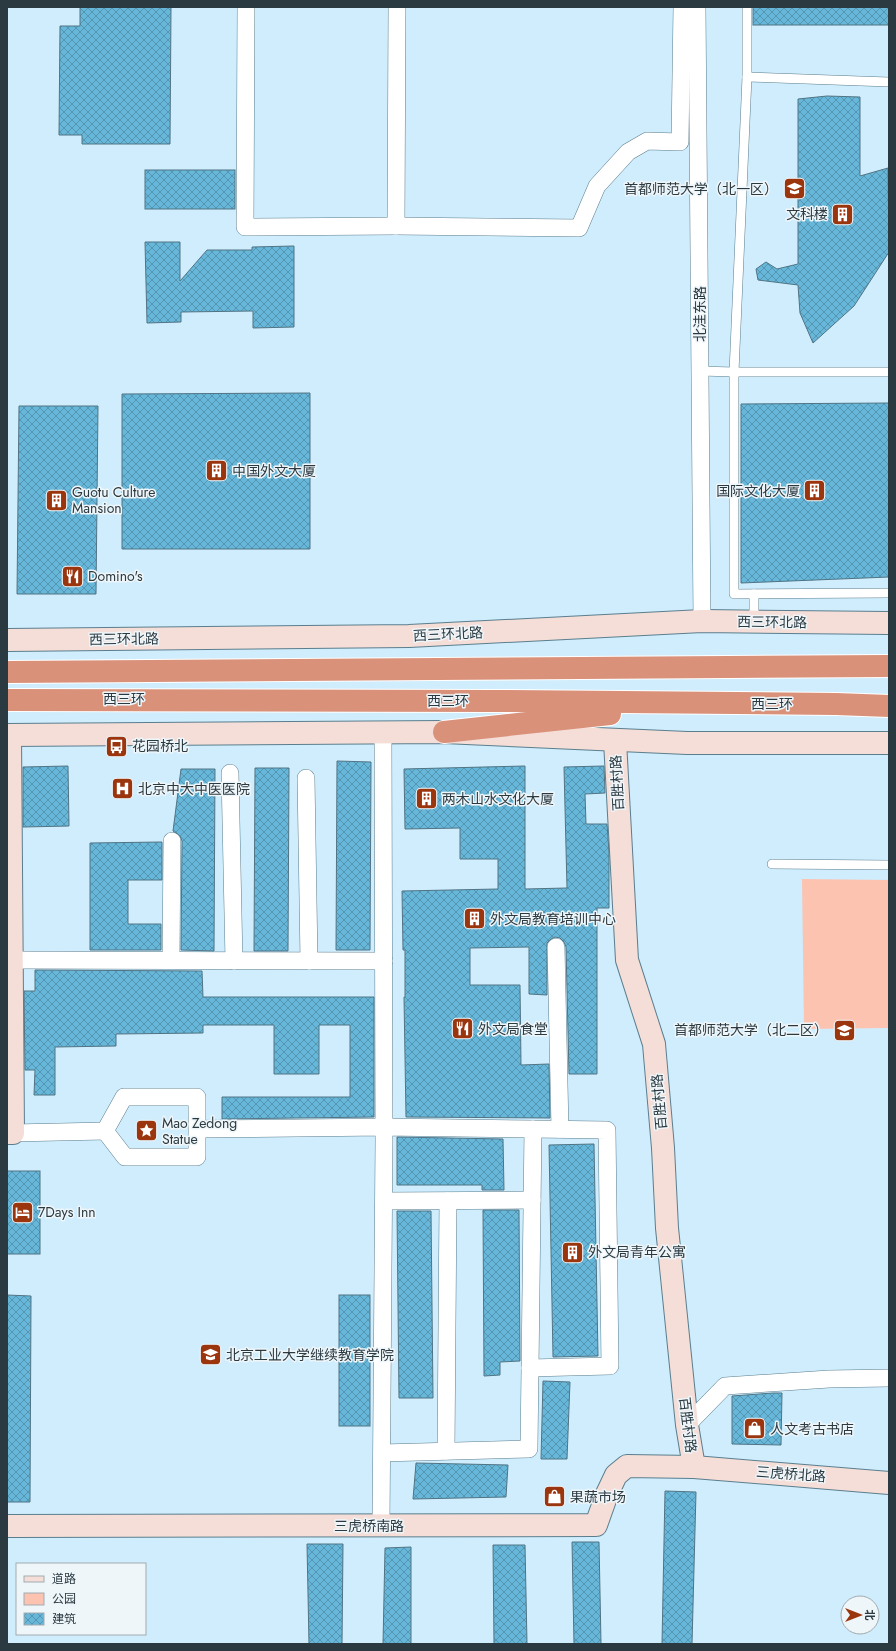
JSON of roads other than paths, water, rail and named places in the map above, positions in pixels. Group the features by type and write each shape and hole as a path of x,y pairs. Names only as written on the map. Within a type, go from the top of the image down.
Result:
{"highway":[{"name":"西三环","path":"7,672 889,666"},
{"path":"835,667 889,671"},
{"name":"西三环","path":"7,700 77,699 713,703 889,706"},
{"path":"836,704 889,700"},
{"path":"444,732 713,703"}],"street":[{"path":"246,7 245,227 396,226 579,228 598,186 628,152 647,141 680,142 682,7"},
{"path":"396,226 397,7"},
{"name":"北洼东路","path":"697,7 702,621"},
{"name":"西三环北路","path":"7,640 409,636 702,621 889,623"},
{"path":"381,1526 384,1201 382,732"},
{"path":"105,1131 10,1133 12,960 8,736 444,732 687,743 889,743"},
{"name":"百胜村路","path":"615,740 628,960 654,1044 668,1228 688,1425 694,1467"},
{"path":"230,773 234,961"},
{"path":"306,778 309,961"},
{"path":"171,960 172,841"},
{"path":"556,947 560,1130"},
{"path":"12,960 384,961"},
{"path":"124,1097 197,1097 197,1156 125,1157 105,1131 124,1097"},
{"path":"198,1129 384,1127 607,1130 610,1366 530,1368"},
{"path":"382,1453 529,1449 533,1129"},
{"path":"384,1201 532,1200"},
{"path":"446,1451 448,1201"},
{"path":"688,1425 725,1386 830,1379 889,1378"},
{"name":"三虎桥南路","path":"7,1526 596,1525 607,1494 616,1475 627,1466 694,1467"},
{"name":"三虎桥北路","path":"694,1467 889,1483"}],"lane":[{"path":"747,7 747,77 734,372 734,594 889,593"},
{"path":"747,77 889,82"},
{"path":"700,370 734,372 889,372"},
{"path":"754,594 754,621"},
{"path":"772,864 889,865"}],"place":[{"name":"首都师范大学（北一区）","path":"794,189"},
{"name":"文科楼","path":"843,214"},
{"name":"中国外文大厦","path":"216,471"},
{"name":"国际文化大厦","path":"815,491"},
{"name":"Guotu Culture Mansion","path":"57,500"},
{"name":"Domino's","path":"72,576"},
{"name":"花园桥北","path":"116,746"},
{"name":"北京中大中医医院","path":"122,789"},
{"name":"两木山水文化大厦","path":"426,799"},
{"name":"外文局教育培训中心","path":"475,919"},
{"name":"外文局食堂","path":"462,1029"},
{"name":"首都师范大学（北二区）","path":"844,1030"},
{"name":"Mao Zedong Statue","path":"146,1131"},
{"name":"7Days Inn","path":"23,1212"},
{"name":"外文局青年公寓","path":"573,1252"},
{"name":"北京工业大学继续教育学院","path":"211,1355"},
{"name":"人文考古书店","path":"754,1429"},
{"name":"果蔬市场","path":"554,1497"}]}
